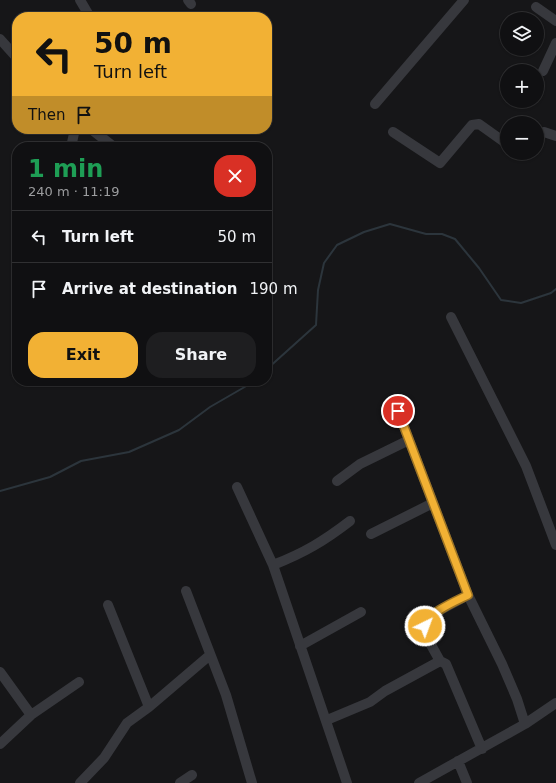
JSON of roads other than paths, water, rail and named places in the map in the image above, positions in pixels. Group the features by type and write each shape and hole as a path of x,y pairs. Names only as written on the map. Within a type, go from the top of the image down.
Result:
{"street":[{"path":"80,0 87,12"},
{"path":"375,104 464,0"},
{"path":"536,6 556,20"},
{"path":"0,40 12,53"},
{"path":"544,69 556,43"},
{"path":"393,132 440,163 472,125 479,124 500,139"},
{"path":"544,132 556,136"},
{"path":"97,134 108,142"},
{"path":"451,317 526,466 556,545"},
{"path":"398,411 468,595 502,664 517,699 525,724"},
{"path":"337,481 360,464 409,440"},
{"path":"237,487 273,565 347,783"},
{"path":"371,534 433,503"},
{"path":"273,565 302,554 326,539 350,521"},
{"path":"186,591 226,695 252,783"},
{"path":"468,595 442,608 426,622 425,634 440,661 446,664 482,749"},
{"path":"108,605 149,707"},
{"path":"300,646 361,612"},
{"path":"80,783 104,758 127,723 149,707 210,655"},
{"path":"326,720 370,702 385,691 440,661"},
{"path":"0,672 31,715"},
{"path":"0,744 31,715 79,682"},
{"path":"419,783 525,724 556,703"},
{"path":"458,761 468,783"},
{"path":"180,783 192,775"}],"waterway":[{"path":"272,365 316,325 318,290 324,263 337,245 364,232 390,224 426,234 442,234 455,239 479,268 501,300 521,303 551,293 556,289"},
{"path":"0,491 50,477 81,461 129,452 179,430 210,407 246,386"}]}
